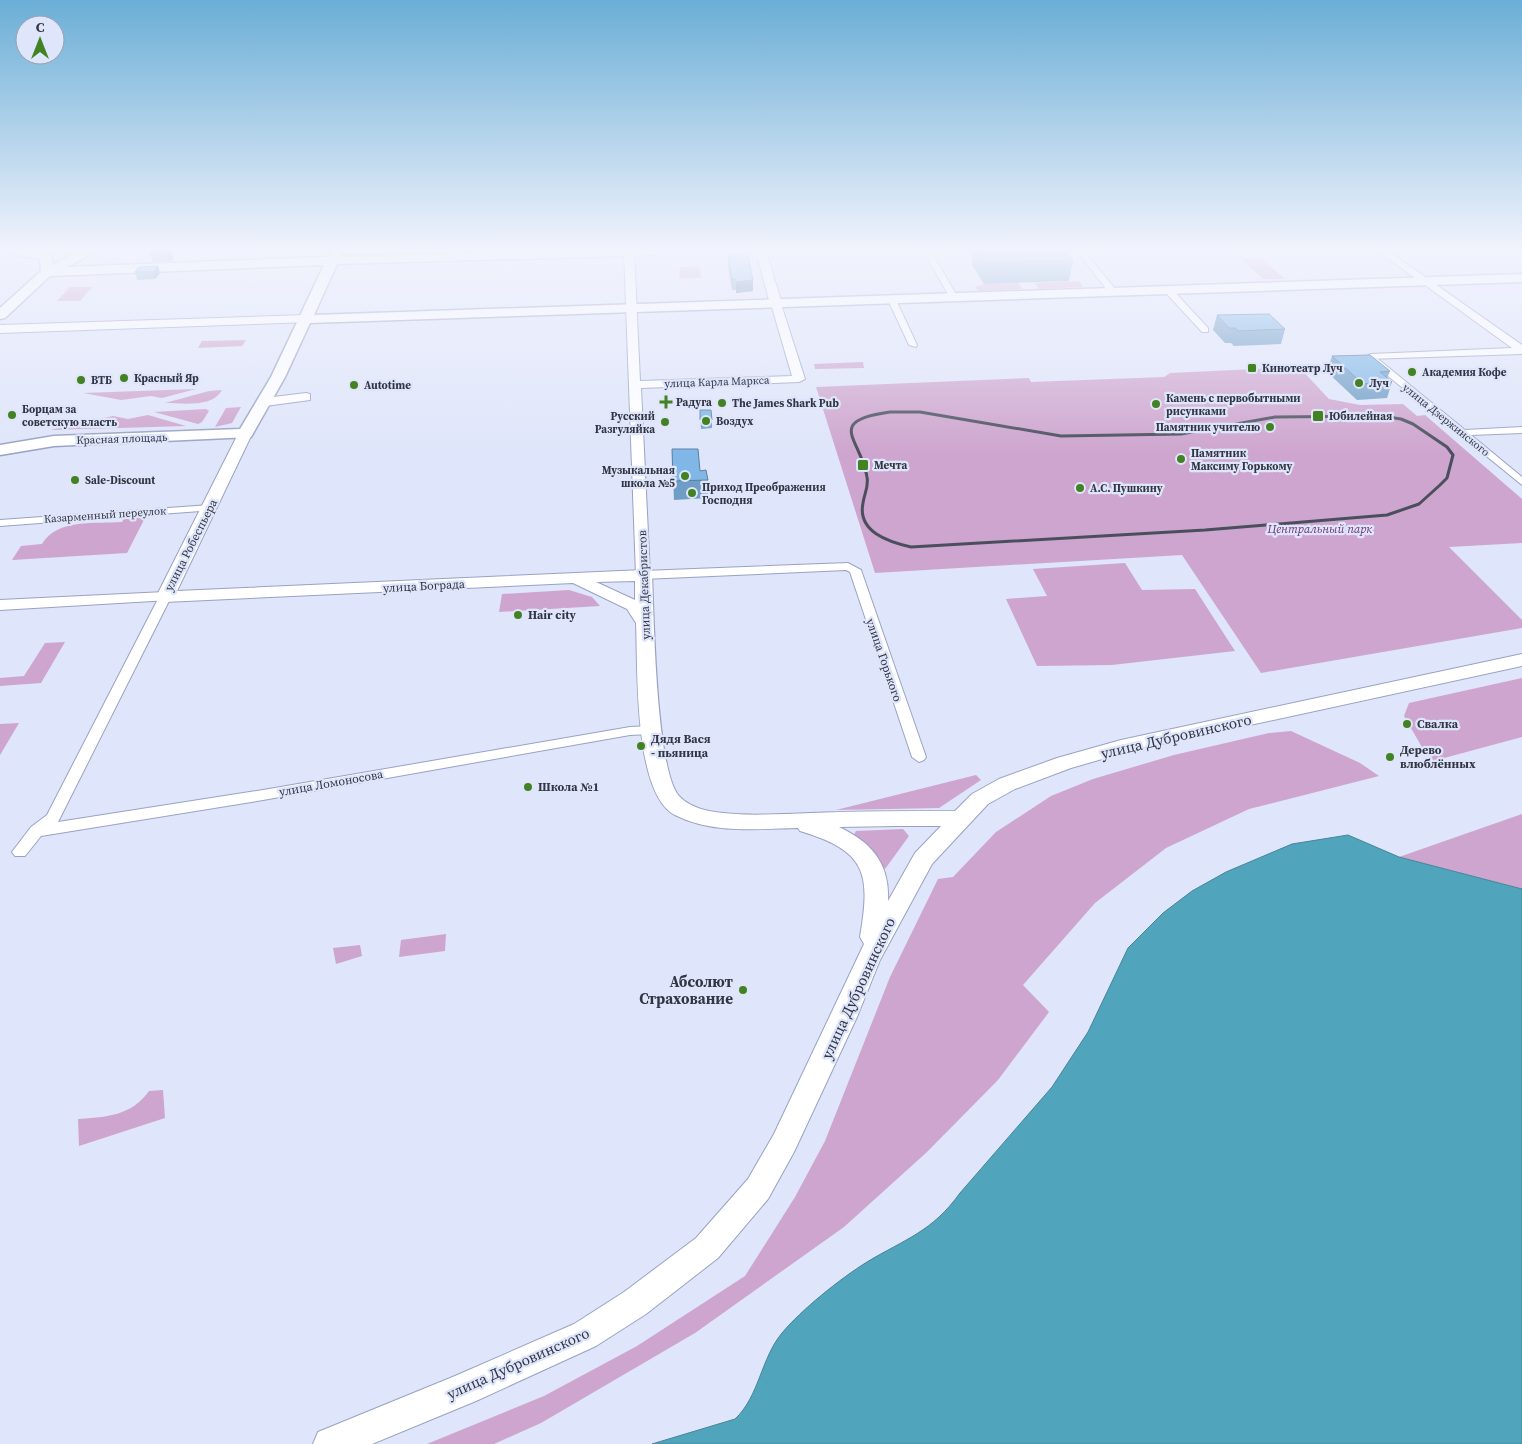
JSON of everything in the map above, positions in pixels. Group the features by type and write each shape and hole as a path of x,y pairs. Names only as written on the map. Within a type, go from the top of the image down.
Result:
{"main road":[{"path":"0,329 324,318"},
{"name":"улица Робеспьера","path":"165,597 245,434 265,402 306,319"},
{"name":"Красная площадь","path":"0,450 54,441 245,434"},
{"name":"улица Бограда","path":"165,597 643,575"},
{"name":"улица Декабристов","path":"643,575 651,730 663,790 670,800 681,809 705,818 781,821"},
{"path":"561,580 594,586 633,605 645,622"},
{"name":"улица Дубровинского","path":"330,1444 464,1389 585,1335 635,1303 706,1248 758,1189 776,1159 841,1025 868,960 920,865 980,799 1007,784 1064,763 1128,745 1522,660"},
{"path":"781,821 961,819"},
{"path":"781,821 840,835 870,862 877,878 879,900 868,960"}],"street":[{"name":"улица Декабристов","path":"632,318 643,575"},
{"name":"улица Карла Маркса","path":"635,385 799,379 780,318"},
{"path":"901,318 914,345"},
{"path":"1194,318 1204,330"},
{"path":"1477,318 1522,350"},
{"path":"1371,357 1522,350"},
{"name":"улица Дзержинского","path":"1371,357 1522,482"},
{"path":"265,402 306,397"},
{"path":"1462,432 1522,430"},
{"name":"Казарменный переулок","path":"0,523 210,508"},
{"name":"улица Бограда","path":"643,575 848,566"},
{"name":"улица Горького","path":"848,566 855,570 860,590 919,757"},
{"name":"улица Бограда","path":"0,604 165,597"},
{"name":"улица Робеспьера","path":"36,831 53,818 165,597"},
{"name":"улица Ломоносова","path":"36,831 272,793 630,731 651,730"},
{"path":"20,852 36,831"}],"green space":[{"path":"246,340 242,346 198,348 202,341"},
{"path":"863,362 864,368 815,369 814,364"},
{"name":"Центральный парк","path":"1299,367 1329,399 1360,405 1403,404 1417,416 1425,415 1522,499 1522,543 1449,547 1522,620 1522,628 1261,673 1182,555 875,573 816,387 1029,378 1031,382 1164,377 1170,373"},
{"path":"196,389 162,398 151,396 121,400 83,393"},
{"path":"222,390 212,400 205,402 189,404 165,403 209,391"},
{"path":"241,407 232,423 215,427 226,408"},
{"path":"206,409 209,411 202,422 198,424 154,412"},
{"path":"148,415 186,426 50,430 113,416 128,419"},
{"path":"146,516 127,553 12,560 21,546 42,544 57,530 67,526 122,522 125,517"},
{"path":"1125,563 1142,590 1195,589 1235,651 1112,665 1037,666 1006,599 1047,596 1033,569"},
{"path":"569,590 592,597 600,606 499,612 502,594"},
{"path":"65,642 41,683 0,686 0,678 24,676 45,643"},
{"path":"1522,678 1522,737 1433,761 1423,749 1404,716 1409,703"},
{"path":"19,723 0,755 0,724"},
{"path":"1291,731 1360,763 1379,776 1249,809 1166,848 1095,903 1023,985 1049,1012 998,1080 927,1152 844,1227 695,1333 541,1423 494,1444 427,1444 544,1396 637,1346 745,1276 795,1197 825,1141 890,977 938,879 953,877 996,832 1051,796 1093,779 1174,755 1269,733"},
{"path":"976,775 981,780 939,808 836,810"},
{"path":"1522,814 1522,889 1399,857"},
{"path":"903,829 909,836 885,869 853,836 856,831"},
{"path":"446,934 445,951 399,957 401,940"},
{"path":"360,945 362,956 336,964 333,948"},
{"path":"163,1090 165,1118 79,1146 78,1119 118,1114 134,1106 149,1091"}],"water":[{"path":"1348,835 1399,857 1522,889 1522,1444 652,1444 735,1419 750,1400 775,1343 800,1314 845,1277 867,1262 917,1234 950,1206 1052,1087 1088,1032 1128,948 1163,913 1192,891 1226,872 1292,844"}],"building":[{"path":"1220,318 1274,318 1285,329 1238,331 1235,328 1229,328"},
{"path":"1370,355 1390,371 1380,372 1392,382 1363,384 1332,356"},
{"path":"700,410 711,410 712,420 700,420"},
{"path":"672,449 698,449 700,471 706,470 708,480 673,481"}],"railway":[{"path":"890,412 920,412 1061,436 1181,434 1275,417 1381,416 1401,419 1413,424 1447,447 1453,455 1447,478 1440,485 1419,504 1387,515 1205,530 911,547 893,542 876,534 865,521 862,513 867,477 864,464 851,434 852,427 858,421 870,416 890,412"}],"place":[{"name":"Кинотеатр Луч","path":"1252,368"},
{"name":"Академия Кофе","path":"1412,372"},
{"name":"Красный Яр","path":"124,378"},
{"name":"ВТБ","path":"81,380"},
{"name":"Луч","path":"1359,383"},
{"name":"Autotime","path":"354,385"},
{"name":"Радуга","path":"666,402"},
{"name":"The James Shark Pub","path":"722,403"},
{"name":"Камень с первобытными рисунками","path":"1156,404"},
{"name":"Борцам за советскую власть","path":"12,415"},
{"name":"Юбилейная","path":"1318,416"},
{"name":"Воздух","path":"706,421"},
{"name":"Русский Разгуляйка","path":"665,422"},
{"name":"Памятник учителю","path":"1270,427"},
{"name":"Памятник Максиму Горькому","path":"1181,459"},
{"name":"Мечта","path":"863,465"},
{"name":"Музыкальная школа №5","path":"685,476"},
{"name":"Sale-Discount","path":"75,480"},
{"name":"А.С. Пушкину","path":"1080,488"},
{"name":"Приход Преображения Господня","path":"692,493"},
{"name":"Hair city","path":"518,615"},
{"name":"Свалка","path":"1407,724"},
{"name":"Дядя Вася - пьяница","path":"641,746"},
{"name":"Дерево влюблённых","path":"1390,757"},
{"name":"Школа №1","path":"528,787"},
{"name":"Абсолют Страхование","path":"743,990"}]}
